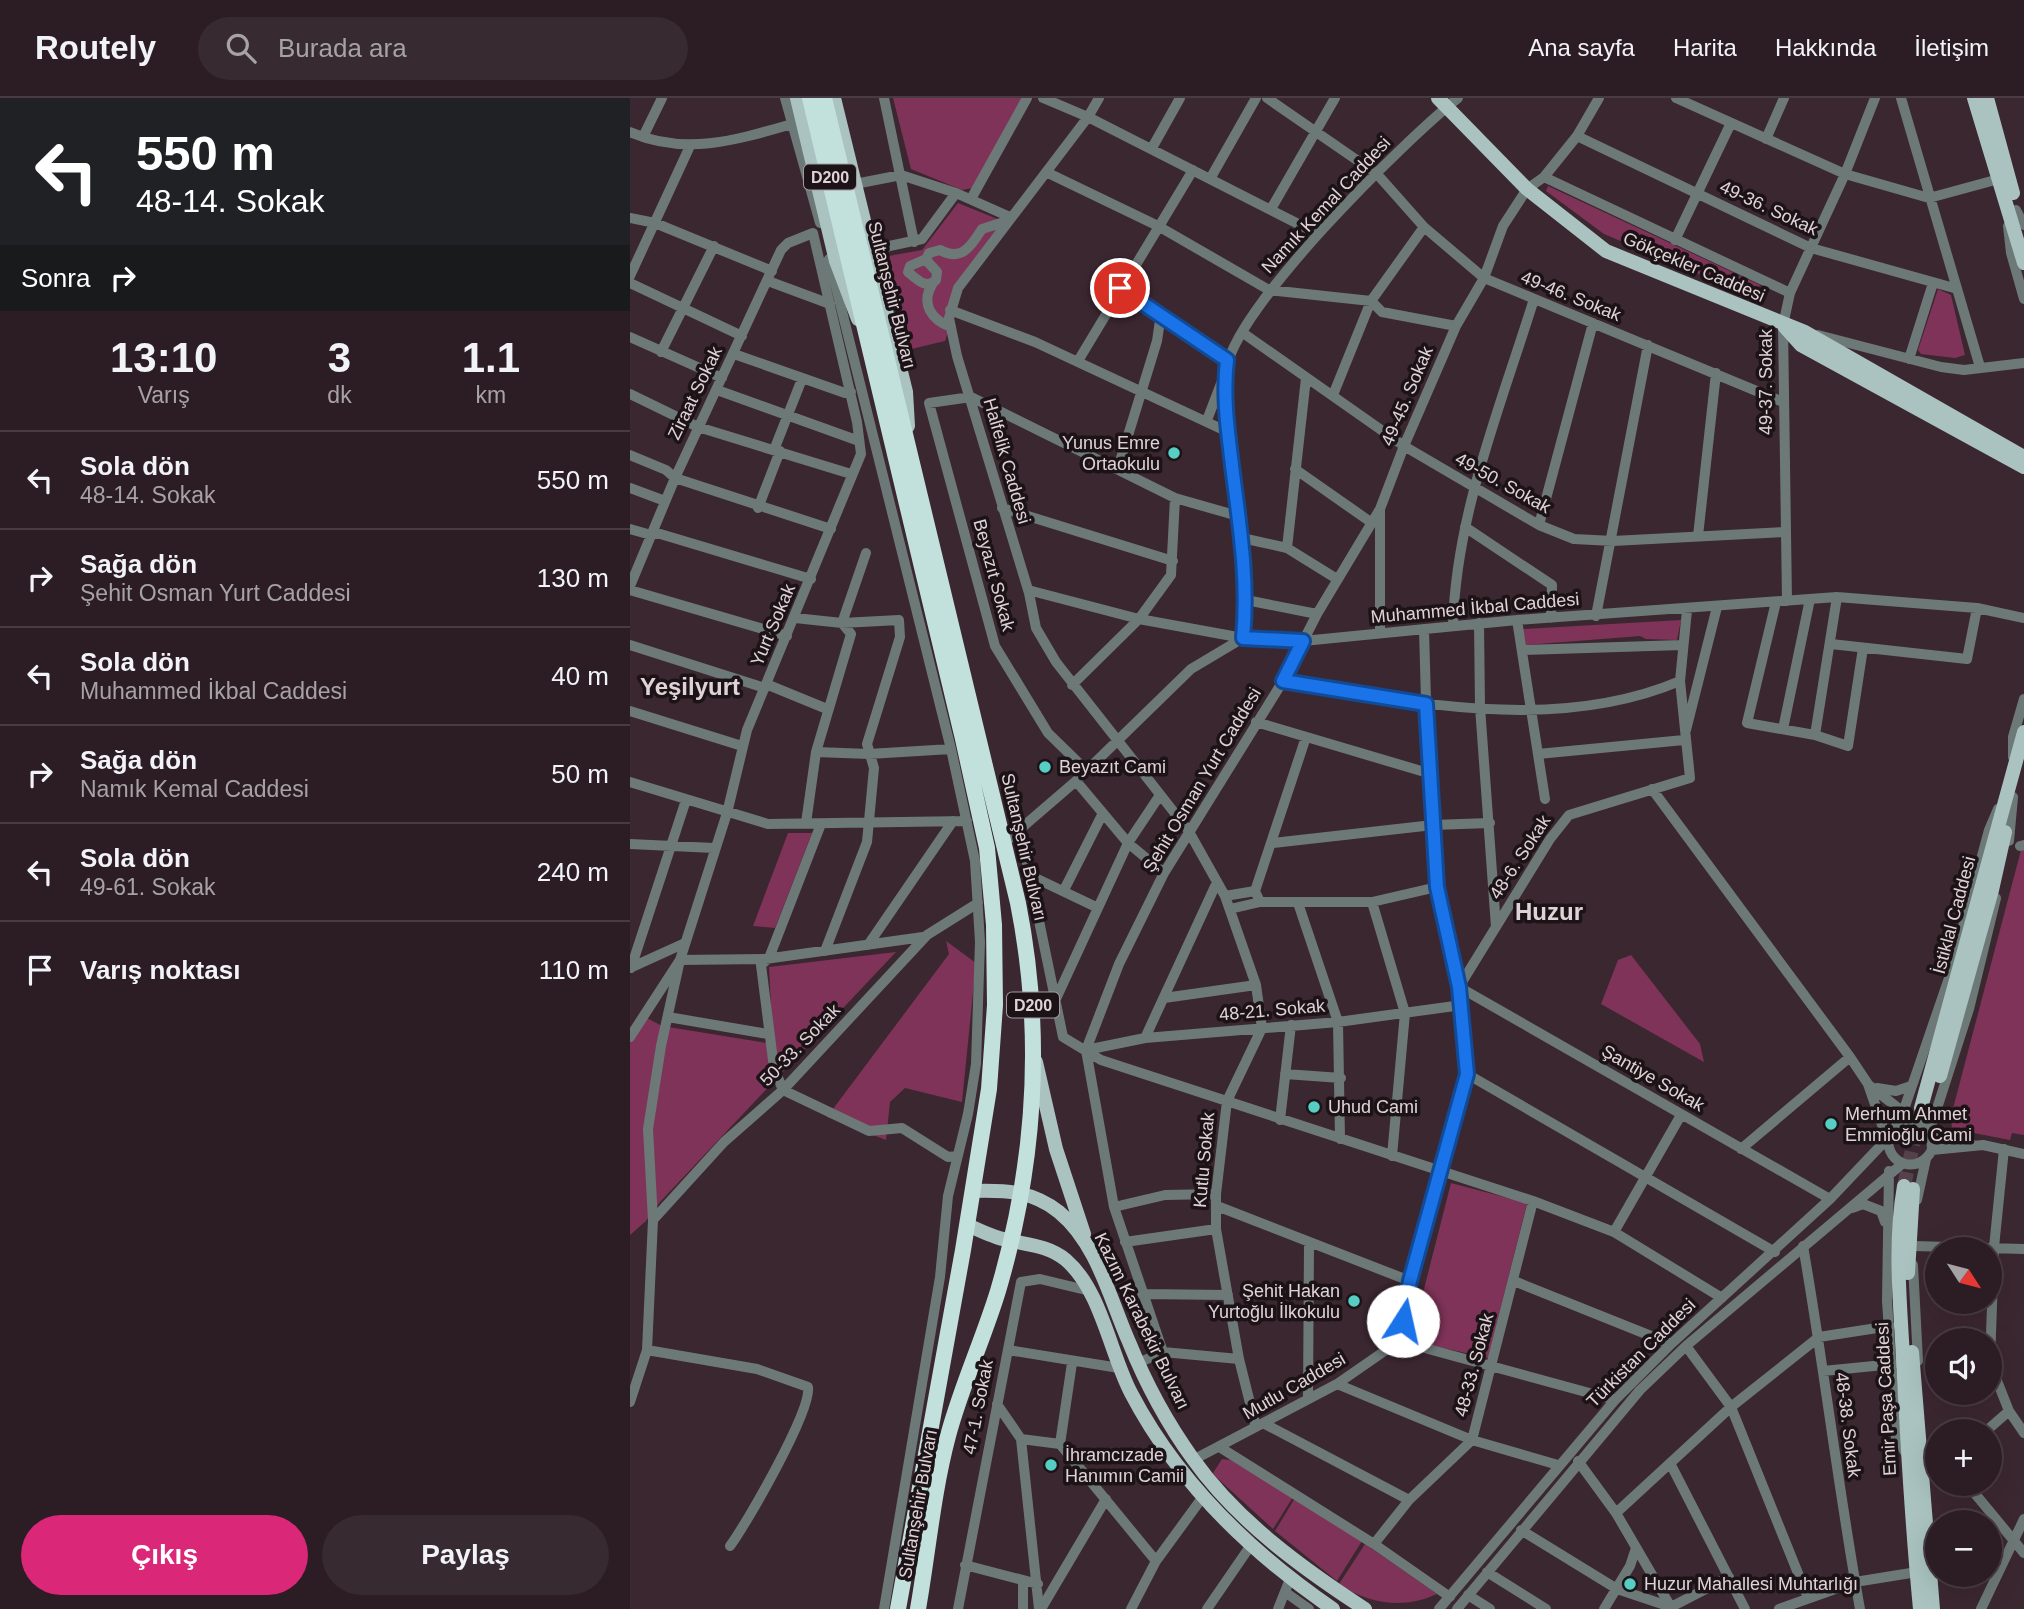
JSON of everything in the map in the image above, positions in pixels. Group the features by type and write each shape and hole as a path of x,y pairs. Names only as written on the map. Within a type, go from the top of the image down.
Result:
{"highway":[{"name":"Sultanşehir Bulvarı","path":"810,98 861,253 872,349 963,739 989,864 994,925 995,1005 989,1089 898,1609"},
{"name":"Sultanşehir Bulvarı","path":"824,98 1004,843 1030,972 1035,1060 1022,1193 998,1292 948,1437 918,1609"}],"main road":[{"name":"Sultanşehir Bulvarı","path":"797,98 836,261 846,292 872,349"},
{"path":"834,98 855,184 861,253"},
{"path":"1974,98 1999,180 2014,198 2024,262"},
{"path":"1987,98 2024,242"},
{"name":"Gökçekler Caddesi","path":"1447,101 1527,189 1606,251 1805,332 2024,457"},
{"name":"Gökçekler Caddesi","path":"1783,325 1801,345 2024,467"},
{"name":"İstiklal Caddesi","path":"2019,768 2024,732"},
{"name":"İstiklal Caddesi","path":"1921,1113 2009,795 2024,755"},
{"path":"1035,1060 1056,1149 1091,1252"},
{"name":"Emir Paşa Caddesi","path":"1920,1609 1913,1458 1897,1258 1908,1188 1907,1257 1918,1437 1913,1458 1933,1609"},
{"name":"Kazım Karabekir Bulvarı","path":"973,1191 1001,1189 1022,1193 1058,1211 1091,1252 1161,1411 1193,1460 1215,1488 1266,1536 1365,1609"},
{"name":"Kazım Karabekir Bulvarı","path":"967,1224 1012,1240 1041,1246 1063,1257 1082,1277 1090,1291 1119,1368 1163,1448 1202,1498 1251,1545 1287,1585 1333,1609"}],"street":[{"path":"662,98 634,136 664,144 713,145 792,124"},
{"name":"Sultanşehir Bulvarı","path":"786,98 821,227 951,749 967,821 978,903 981,977 977,1053 968,1114 950,1186 940,1278 884,1609"},
{"path":"884,98 914,242"},
{"path":"971,199 1027,98"},
{"path":"1043,98 1152,148 1318,234"},
{"name":"Halfelik Caddesi","path":"1098,98 1088,117 958,288 950,310 951,327 1042,640 1072,685 1119,740 1188,831"},
{"path":"1152,148 1180,98"},
{"path":"1210,179 1256,98"},
{"name":"49-46. Sokak","path":"1267,98 1377,174 1424,227 1484,278 1783,402"},
{"path":"1271,209 1335,98"},
{"path":"1527,189 1544,177 1577,136 1599,98"},
{"path":"1676,98 1695,102 1731,123 1844,174 1929,198 1999,180"},
{"path":"1766,139 1784,98"},
{"name":"49-37. Sokak","path":"1783,729 1747,723 1782,601 1785,532 1783,325 1790,293 1875,98"},
{"path":"1901,98 1954,288 1980,367"},
{"name":"Namık Kemal Caddesi","path":"1207,420 1226,366 1269,290 1318,234 1447,101"},
{"path":"1675,240 1731,123"},
{"name":"49-36. Sokak","path":"1577,136 1811,248 1954,288"},
{"path":"630,276 690,146"},
{"path":"1078,361 1193,170"},
{"path":"1046,172 1158,226 1269,290 1371,300 1382,312 1456,326"},
{"path":"855,184 901,175 971,199 1008,219"},
{"path":"1544,177 1790,293"},
{"name":"49-45. Sokak","path":"1380,633 1380,509 1456,326 1484,278 1503,226 1527,189"},
{"path":"861,253 922,239 956,193"},
{"path":"2014,198 2024,225"},
{"path":"2014,198 2011,253 2024,299"},
{"path":"630,218 655,223 714,246 830,304 851,392 859,441 717,390"},
{"path":"933,283 921,283 908,272 909,266 926,259 929,253 940,250 948,254 963,253 970,249 982,229 1008,219"},
{"path":"1334,395 1371,300 1424,227"},
{"name":"Ziraat Sokak","path":"630,588 698,427 788,243 813,233 830,304"},
{"path":"661,352 714,246"},
{"path":"926,259 937,272 927,297 928,307 938,323 951,327"},
{"path":"630,283 742,336"},
{"path":"1909,359 1933,283"},
{"path":"1004,843 1087,771 1191,669 1243,638 1247,600 1228,432 1226,366 1161,314 1120,288"},
{"path":"1453,625 1454,588 1465,527 1534,299"},
{"path":"950,310 1078,361 1228,432"},
{"path":"1118,468 1157,341 1161,314"},
{"path":"1539,525 1593,323"},
{"path":"1805,332 1941,367 1964,370 2024,363"},
{"name":"49-50. Sokak","path":"1243,333 1404,446 1475,490 1539,525 1574,539 1613,541 1785,532"},
{"path":"630,337 722,378"},
{"path":"1597,616 1613,541 1647,345"},
{"path":"734,354 845,393 851,392"},
{"path":"1698,537 1716,373"},
{"path":"758,508 802,379"},
{"path":"1287,548 1306,379"},
{"path":"630,394 698,427 851,474"},
{"path":"971,397 1175,498 1238,516"},
{"name":"Beyazıt Sokak","path":"971,397 929,404 995,646 1048,733 1087,771"},
{"name":"Yurt Sokak","path":"680,960 727,813 742,746 861,454 859,441"},
{"path":"630,455 666,470 675,478 758,508 831,529"},
{"path":"1295,469 1372,523"},
{"path":"630,488 665,501"},
{"path":"1072,685 1139,619 1171,575 1175,498"},
{"path":"1002,508 1173,561"},
{"name":"Şehit Osman Yurt Caddesi","path":"1086,1050 1119,964 1164,873 1283,681 1317,614 1380,509"},
{"path":"1465,527 1552,585 1551,618"},
{"path":"630,528 651,535 657,533 811,579"},
{"path":"1242,538 1287,548 1337,579"},
{"path":"842,623 866,553"},
{"path":"630,588 787,636"},
{"name":"Muhammed İkbal Caddesi","path":"1028,590 1139,619 1243,638 1303,641 1453,625 1837,597 1977,608 2024,618"},
{"path":"1815,735 1837,597"},
{"path":"1811,599 1783,729 1815,735 1848,746 1863,648"},
{"path":"1247,600 1317,614"},
{"path":"1684,740 1717,607"},
{"path":"1831,644 1967,659 1977,608"},
{"path":"1684,740 1680,681 1687,610"},
{"path":"795,618 842,623 899,620 900,637 869,735 869,754 873,768 871,825 858,870 825,951"},
{"path":"1517,620 1545,799"},
{"path":"806,823 816,752 851,634 842,623"},
{"path":"1479,623 1480,708 1496,926"},
{"path":"1424,629 1428,773 1437,887 1462,1005 1467,1074 1410,1281 1399,1341 1615,1400"},
{"path":"630,645 765,686 827,709"},
{"path":"1522,650 1682,645"},
{"path":"1283,681 1426,704 1532,708 1587,707 1642,697 1680,681"},
{"path":"2019,768 2013,737 2024,699"},
{"path":"630,711 742,746"},
{"path":"1256,722 1428,773"},
{"path":"1260,902 1255,891 1307,737"},
{"path":"1538,754 1684,740"},
{"name":"48-6. Sokak","path":"1459,987 1569,815 1690,778 1684,740"},
{"path":"816,752 869,754 951,749"},
{"path":"1076,781 1128,843 1164,873"},
{"path":"630,782 768,824 871,825 967,821"},
{"path":"1652,789 1868,1084 1901,1117"},
{"path":"1055,1002 1096,907 1128,843 1160,795"},
{"path":"1887,1139 1901,1117 1949,978 1989,830 2009,795"},
{"path":"1918,1437 1921,1411 1913,1246 1916,1204 1929,1154 1931,1133 1983,957 2010,839 2009,795"},
{"path":"631,968 686,800"},
{"path":"1064,890 1103,813"},
{"path":"869,944 953,821"},
{"path":"1273,843 1433,825 1490,823"},
{"path":"821,824 769,958 761,965 768,1034 774,1068 783,1090 869,1131 902,1128 948,1157 957,1156"},
{"path":"1020,830 1063,1037 1101,1060 1533,1201 1614,1232 1722,1298"},
{"path":"1188,831 1230,909 1256,985 1262,1028"},
{"path":"630,844 714,848"},
{"path":"1029,875 1096,907"},
{"path":"1145,1038 1217,882"},
{"path":"1230,909 1260,902 1372,902 1437,887"},
{"path":"1225,896 1255,891"},
{"path":"1372,902 1405,1013 1392,1156"},
{"name":"50-33. Sokak","path":"653,1220 724,1142 783,1090 927,935 978,903"},
{"path":"1298,903 1338,1022 1340,1139"},
{"path":"680,960 769,958 919,939 927,935"},
{"path":"631,968 685,943"},
{"path":"630,1402 648,1350 653,1220 648,1129 680,960"},
{"path":"630,1037 680,960"},
{"path":"1164,998 1256,985"},
{"name":"Şantiye Sokak","path":"1459,987 1830,1199"},
{"name":"48-21. Sokak","path":"1086,1050 1145,1038 1338,1022 1462,1005"},
{"path":"668,1017 768,1034"},
{"path":"1280,1120 1290,1025"},
{"name":"Kutlu Sokak","path":"1260,1425 1239,1359 1216,1229 1216,1194 1227,1101 1262,1028"},
{"path":"1086,1050 1114,1207 1141,1294 1163,1352"},
{"path":"1741,1149 1850,1057"},
{"path":"1285,1074 1341,1078"},
{"path":"1467,1074 1775,1252"},
{"path":"1868,1084 1896,1091 1911,1086"},
{"path":"1868,1084 1888,1149 1898,1161 1916,1164 1929,1154 1983,1145"},
{"path":"1901,1117 1921,1113 1931,1133 2024,1154"},
{"path":"1614,1232 1681,1115"},
{"name":"Türkistan Caddesi","path":"1439,1609 1615,1400 1671,1344 1775,1252 1887,1139"},
{"path":"1995,1237 2004,1149"},
{"name":"Türkistan Caddesi","path":"1457,1609 1640,1390 1686,1346 1888,1174 1898,1161"},
{"path":"1888,1174 1886,1239 1896,1438 1913,1458 1925,1460"},
{"name":"Kazım Karabekir Bulvarı","path":"950,1186 973,1191"},
{"path":"1114,1207 1166,1195 1216,1194"},
{"name":"48-33. Sokak","path":"1374,1544 1409,1500 1472,1440 1533,1201"},
{"path":"1843,1212 1863,1204 1881,1210 1886,1239"},
{"path":"1217,1206 1410,1281"},
{"path":"944,1222 967,1224"},
{"path":"1125,1242 1216,1229"},
{"path":"1308,1399 1309,1242"},
{"name":"48-38. Sokak","path":"1803,1246 1819,1336 1840,1505 1860,1609"},
{"path":"1913,1246 1925,1246"},
{"path":"2002,1248 2024,1249"},
{"name":"47-1. Sokak","path":"958,1609 1021,1282 1041,1279 1090,1291"},
{"path":"1514,1281 1671,1344"},
{"path":"1141,1294 1228,1295"},
{"path":"1992,1314 1990,1363 2009,1411 2024,1433"},
{"path":"1616,1513 1731,1407 1819,1336 1890,1326"},
{"name":"Mutlu Caddesi","path":"1193,1460 1221,1448 1337,1384 1399,1341"},
{"path":"1686,1346 1731,1407 1808,1598"},
{"path":"648,1350 757,1369 808,1387 803,1408 752,1515 730,1546"},
{"path":"1008,1350 1072,1363 1119,1368"},
{"path":"1138,1363 1163,1352 1239,1359"},
{"path":"1060,1444 1072,1363"},
{"path":"1823,1371 1894,1364"},
{"path":"1337,1384 1472,1440 1558,1465"},
{"path":"997,1404 1020,1439 1040,1609"},
{"path":"2000,1419 2009,1411"},
{"path":"1260,1425 1409,1500"},
{"path":"1020,1439 1060,1444 1156,1561"},
{"path":"1221,1448 1374,1544 1450,1597"},
{"path":"1578,1461 1616,1513 1671,1608"},
{"path":"1670,1463 1745,1609"},
{"path":"1976,1496 2024,1553"},
{"path":"1131,1609 1156,1561 1202,1498"},
{"path":"1040,1609 1106,1499"},
{"path":"1981,1609 2024,1519"},
{"path":"1521,1530 1617,1589 1671,1608 1729,1577"},
{"path":"1207,1609 1251,1545"},
{"path":"1604,1609 1630,1566 1636,1548"},
{"path":"965,1565 1038,1584"},
{"path":"1487,1572 1546,1609"},
{"path":"1779,1609 1855,1582 1917,1572"},
{"path":"1023,1580 1023,1609"},
{"path":"1278,1609 1287,1585 1309,1609"},
{"path":"1468,1595 1490,1609"}],"shaded area":[{"path":"893,98 1022,98 973,188 962,190 911,169"},
{"path":"1548,186 1760,285 1755,298 1604,234 1546,191"},
{"path":"958,203 1000,220 1000,225 972,262 945,341 907,350 883,257 922,250"},
{"path":"1938,289 1951,295 1965,355 1955,358 1921,354 1918,350"},
{"path":"1681,620 1677,640 1646,639 1640,636 1526,645 1523,629"},
{"path":"788,833 812,833 775,928 753,926"},
{"path":"2021,850 2024,850 2024,1135 2012,1133 2010,1140 1953,1129 1950,1120"},
{"path":"946,941 976,963 962,1102 905,1088 890,1102 886,1140 827,1117 949,954"},
{"path":"896,952 630,1235 630,1042 647,1018 662,1026 773,1044 769,967"},
{"path":"1631,955 1700,1044 1704,1062 1601,1004 1618,960"},
{"path":"1451,1183 1527,1203 1488,1358 1421,1343 1413,1332"},
{"path":"1222,1459 1231,1460 1293,1497 1273,1529 1213,1473"},
{"path":"1295,1498 1362,1541 1337,1581 1275,1531"},
{"path":"1365,1544 1437,1594 1413,1602 1388,1602 1363,1597 1339,1584"}],"tunnel":[{"path":"1904,1186 1921,1109"}],"place":[{"name":"Yunus Emre Ortaokulu","path":"1174,453"},
{"name":"Beyazıt Cami","path":"1045,767"},
{"name":"Uhud Cami","path":"1314,1107"},
{"name":"Merhum Ahmet Emmioğlu Cami","path":"1831,1124"},
{"name":"Şehit Hakan Yurtoğlu İlkokulu","path":"1354,1301"},
{"name":"İhramcızade Hanımın Camii","path":"1051,1465"},
{"name":"Huzur Mahallesi Muhtarlığı","path":"1630,1584"}],"district":[{"name":"Yeşilyurt","path":"690,687"},
{"name":"Huzur","path":"1549,912"}],"route":[{"path":"1120,288 1227,360 1225,390 1228,432 1247,600 1243,638 1303,641 1283,681 1426,704 1428,773 1437,887 1462,1005 1467,1074 1410,1281 1403,1321"}]}
